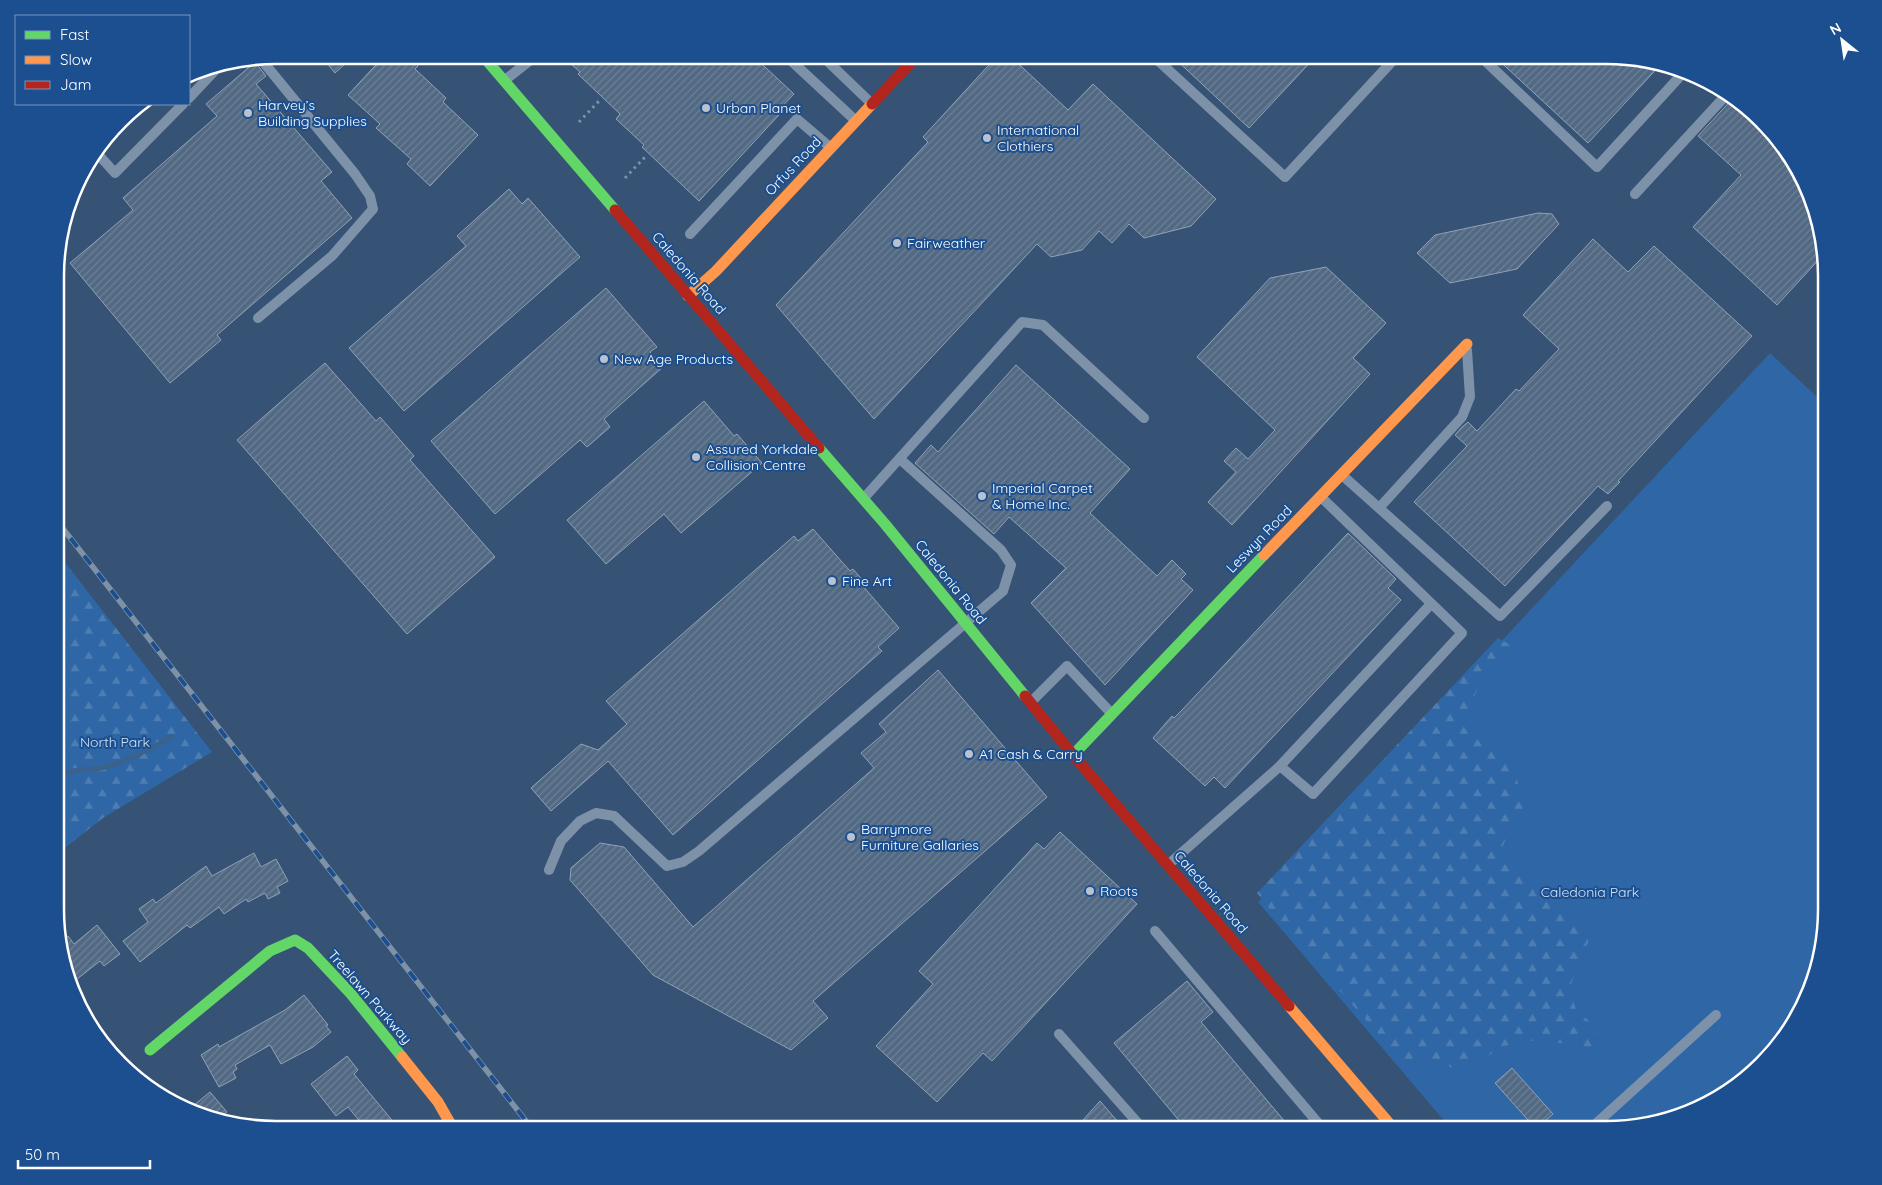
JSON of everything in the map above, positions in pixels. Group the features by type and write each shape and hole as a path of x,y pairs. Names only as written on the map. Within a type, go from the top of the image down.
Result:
{"street":[{"name":"Caledonia Road","path":"490,64 864,499 1073,755 1387,1121"},
{"name":"Orfus Road","path":"688,296 716,271 910,64"},
{"name":"Leswyn Road","path":"1073,755 1467,344"},
{"name":"Treelawn Parkway","path":"150,1050 270,951 295,940 308,948 351,994 438,1102 449,1121"}],"lane":[{"path":"258,318 332,256 373,209 370,196 355,174 265,64"},
{"path":"504,81 525,64"},
{"path":"795,64 857,122"},
{"path":"830,64 872,104"},
{"path":"1162,64 1286,177 1390,64"},
{"path":"1489,64 1598,167 1680,77"},
{"path":"190,96 212,74"},
{"path":"1635,194 1723,98"},
{"path":"100,156 115,173 181,105"},
{"path":"690,234 797,119 831,148"},
{"path":"864,499 1022,322 1043,326 1144,418"},
{"path":"1379,508 1462,417 1470,397 1467,344"},
{"path":"549,870 561,841 580,821 596,813 614,816 667,866 683,862 699,851 1003,591 1011,565 1001,550 900,459"},
{"path":"1342,474 1500,616 1607,506"},
{"path":"1280,766 1313,794 1462,633 1320,497"},
{"path":"1168,865 1280,766 1432,604"},
{"path":"1030,703 1067,666 1112,714"},
{"path":"1155,931 1316,1121"},
{"path":"1599,1121 1716,1015"},
{"path":"1059,1034 1136,1121"}],"path":[{"path":"579,122 600,100"},
{"path":"625,178 645,157"}],"green space":[{"name":"Caledonia Park","path":"1770,353 1818,398 1818,924 1807,978 1790,1016 1775,1039 1746,1069 1724,1086 1688,1105 1648,1117 1621,1121 1444,1121 1258,902"},
{"name":"North Park","path":"64,561 212,752 103,818 64,849"},
{"path":"1498,638 1513,646 1514,653 1481,682 1464,718 1516,773 1523,809 1510,828 1503,846 1589,936 1588,943 1570,987 1575,1007 1594,1026 1602,1041 1588,1047 1538,1040 1503,1046 1485,1058 1454,1069 1435,1059 1404,1063 1293,938 1257,893"}],"building":[{"path":"328,64 345,64 335,73"},
{"path":"377,64 416,64 418,66 415,69 446,98 443,102 478,135 430,186 407,164 411,159 376,128 380,124 348,95"},
{"path":"571,64 762,64 794,94 776,113 779,115 699,201 642,147 644,145 616,119 620,114 578,74 580,72"},
{"path":"990,64 1019,64 1068,110 1093,84 1216,199 1191,226 1144,238 1129,224 1112,243 1099,231 1082,250 1051,257 1037,244 874,419 776,305 928,142 923,137"},
{"path":"1181,64 1309,64 1249,128"},
{"path":"1503,64 1621,64 1656,70 1588,143"},
{"path":"257,65 266,76 256,84 332,172 321,181 352,218 217,335 221,340 170,383 70,263 133,210 123,198 217,116 206,104 251,66"},
{"path":"1729,102 1746,116 1775,146 1802,194 1811,221 1818,261 1777,305 1693,227 1741,175 1698,136"},
{"path":"509,189 522,204 528,198 580,257 404,411 349,348 466,246 457,236"},
{"path":"1538,213 1552,214 1559,224 1517,269 1450,283 1417,253 1435,235"},
{"path":"1593,239 1628,272 1654,246 1752,336 1618,481 1620,482 1608,494 1598,486 1505,586 1414,502 1467,446 1455,435 1462,427 1468,422 1477,431 1516,389 1519,391 1559,349 1523,315"},
{"path":"1326,267 1386,323 1353,358 1370,374 1232,525 1208,502 1236,472 1224,461 1236,448 1248,459 1275,430 1197,357 1270,278"},
{"path":"606,288 657,347 650,352 663,367 604,419 610,427 587,447 580,440 495,514 431,441"},
{"path":"325,363 376,421 380,417 414,456 410,460 495,557 407,634 237,440"},
{"path":"1016,365 1130,469 1090,513 1157,576 1172,560 1186,574 1181,579 1193,590 1105,685 1031,603 1066,568 1009,517 994,534 915,463 931,445 938,452"},
{"path":"704,401 734,436 737,434 762,463 681,533 664,514 606,564 567,520"},
{"path":"813,529 850,571 853,569 865,583 862,585 899,628 878,647 882,651 673,835 608,761 551,811 531,788 581,744 598,750 627,724 606,701 794,536 798,541"},
{"path":"1348,533 1396,579 1388,588 1401,600 1225,788 1214,777 1205,786 1153,738 1172,716 1174,718 1183,709"},
{"path":"938,670 1047,797 813,1001 828,1018 791,1050 653,975 570,880 571,868 600,843 624,847 693,927 874,768 861,753 886,732 879,724"},
{"path":"1060,832 1137,904 992,1061 983,1053 937,1102 876,1046 933,984 919,971 1037,843 1044,849"},
{"path":"254,853 261,867 276,859 288,881 277,887 280,893 268,899 265,893 248,902 246,899 224,914 219,907 190,928 187,925 140,962 123,941 148,922 139,909 153,899 156,903 206,866 212,876"},
{"path":"97,925 120,954 104,966 100,961 76,980 66,937 68,936 74,944"},
{"path":"1187,981 1213,1012 1201,1022 1284,1121 1179,1121 1114,1043"},
{"path":"304,995 328,1025 326,1026 331,1032 313,1047 281,1064 270,1045 235,1065 237,1069 233,1072 236,1078 219,1087 201,1055 218,1044 219,1047 285,1010"},
{"path":"347,1056 358,1070 354,1074 393,1121 360,1121 348,1107 336,1116 311,1084"},
{"path":"1512,1068 1553,1114 1545,1121 1529,1121 1495,1083"},
{"path":"210,1092 227,1112 224,1115 194,1105"},
{"path":"1100,1101 1117,1121 1082,1121"}],"waterway":[{"path":"64,774 120,763 172,737"}],"railway":[{"path":"64,530 526,1121"}],"traffic: fast":[{"path":"490,64 615,210"},
{"path":"819,448 885,524 1025,696"},
{"path":"1073,755 1264,555"},
{"path":"150,1050 270,951 295,940 308,948 351,994 402,1057"}],"traffic: slow":[{"path":"688,296 716,271 872,104"},
{"path":"1264,555 1467,344"},
{"path":"1289,1006 1387,1121"},
{"path":"402,1057 438,1102 449,1121"}],"traffic: jam":[{"path":"872,104 910,64"},
{"path":"615,210 819,448"},
{"path":"1025,696 1073,755 1289,1006"}],"place":[{"name":"Urban Planet","path":"706,108"},
{"name":"Harvey’s Building Supplies","path":"248,113"},
{"name":"International Clothiers","path":"987,138"},
{"name":"Fairweather","path":"897,243"},
{"name":"New Age Products","path":"604,359"},
{"name":"Assured Yorkdale Collision Centre","path":"696,457"},
{"name":"Imperial Carpet & Home Inc.","path":"982,496"},
{"name":"Fine Art","path":"832,581"},
{"name":"A1 Cash & Carry","path":"969,754"},
{"name":"Barrymore Furniture Gallaries","path":"851,837"},
{"name":"Roots","path":"1090,891"}]}
